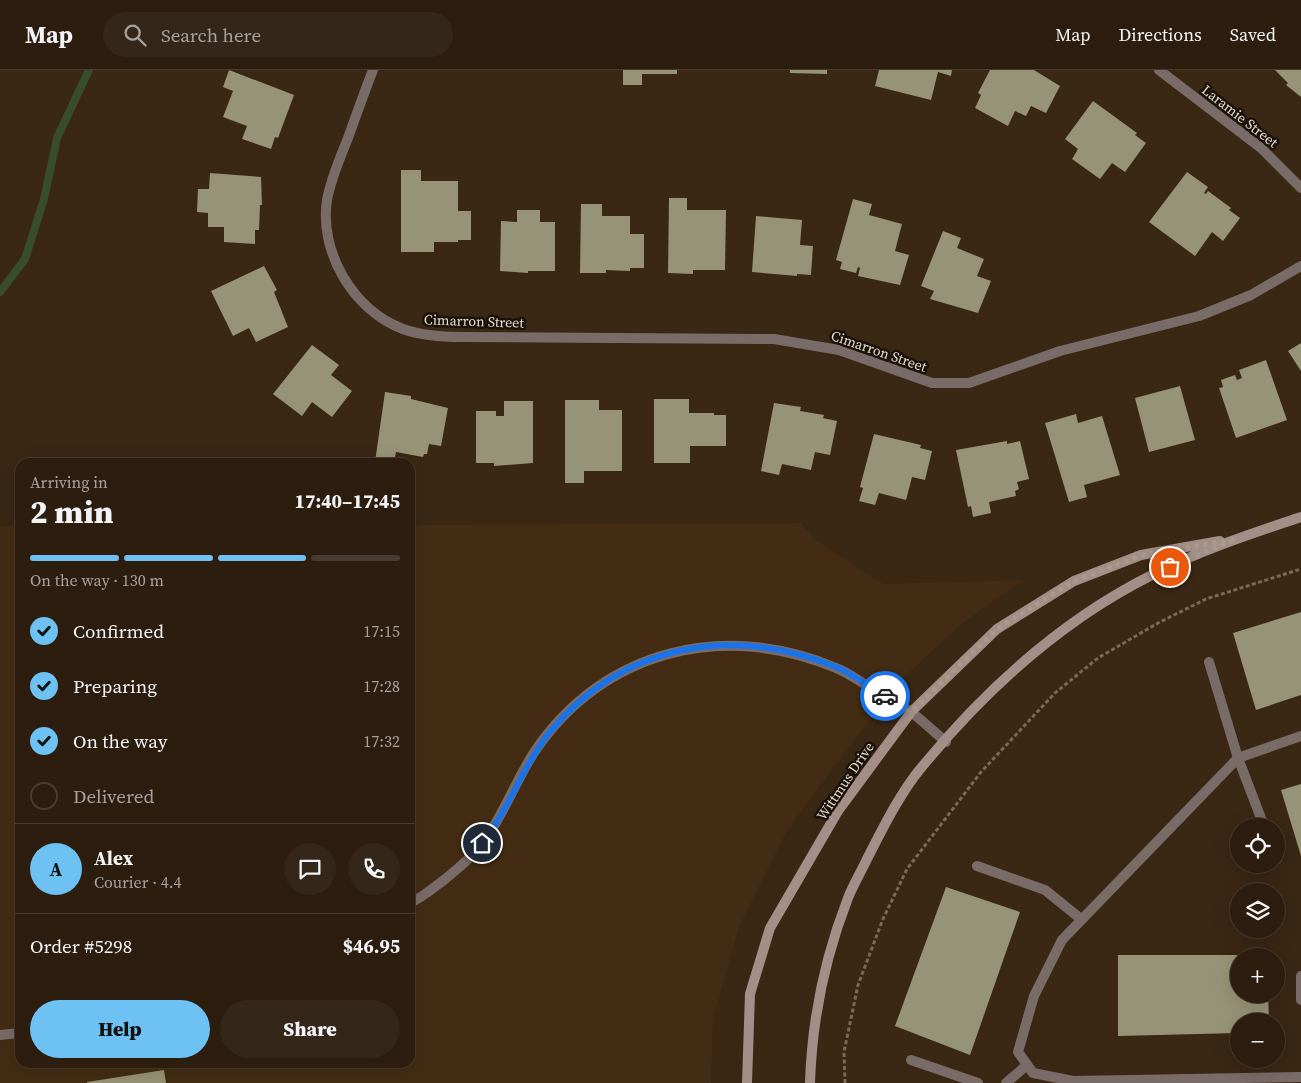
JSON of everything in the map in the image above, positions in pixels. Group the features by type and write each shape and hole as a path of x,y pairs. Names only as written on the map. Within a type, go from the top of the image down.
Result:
{"street":[{"name":"Cimarron Street","path":"373,70 332,180 326,217 330,245 348,284 373,310 403,329 444,337 741,338 792,341 856,355 926,381 957,384 982,380 1060,351 1200,316 1251,295 1301,266"},
{"name":"Laramie Street","path":"1159,70 1261,148 1301,188"},
{"name":"Wittmus Drive","path":"810,1083 811,1048 826,963 848,897 881,832 920,770 981,700 1042,647 1088,613 1154,574 1236,539 1301,517"},
{"name":"Wittmus Drive","path":"747,1083 750,994 770,928 838,811 911,712 997,629 1074,581 1142,555 1236,539"},
{"path":"415,900 421,898 476,852 489,834 534,752 562,717 596,686 634,666 672,652 715,644 756,646 797,654 838,668 911,712 946,742"},
{"path":"1209,662 1238,758 1261,818"},
{"path":"1301,736 1238,758 1062,940 1034,996 1018,1052 1033,1073 1073,1081 1221,1081 1301,1076"},
{"path":"977,866 1045,890 1082,920"},
{"path":"1301,976 1301,1000"},
{"path":"0,1035 15,1034"},
{"path":"911,1060 978,1083"},
{"path":"1006,1083 1027,1065"}],"path":[{"path":"845,1083 844,1052 858,985 883,919 908,870 981,772 1055,693 1098,658 1158,623 1206,599 1301,569"}],"shaded area":[{"path":"801,523 817,541 883,584 1023,580 963,623 906,675 843,754 785,834 740,924 713,1019 711,1083 0,1083 0,526 15,526 15,1068 415,1068 415,525"}],"building":[{"path":"229,70 294,95 278,138 275,137 271,149 242,139 247,126 223,117 233,91 223,87"},
{"path":"623,70 677,70 677,74 642,74 642,85 623,85"},
{"path":"790,70 827,70 827,74 790,73"},
{"path":"879,70 952,70 951,76 938,72 931,100 875,86"},
{"path":"990,70 1034,70 1060,86 1046,113 1031,106 1026,116 1015,111 1008,126 975,108 981,95 978,93"},
{"path":"1275,70 1301,70 1301,97 1286,85 1288,83"},
{"path":"1093,101 1137,133 1135,135 1146,143 1125,172 1112,163 1100,179 1072,159 1078,149 1065,139"},
{"path":"401,170 421,170 421,181 458,181 458,211 471,211 471,240 434,242 434,252 401,252"},
{"path":"1187,172 1208,187 1204,193 1206,194 1208,191 1231,208 1229,210 1240,218 1223,241 1212,232 1195,256 1149,222"},
{"path":"210,173 261,177 262,205 260,205 259,230 255,230 255,244 224,242 224,227 208,227 208,213 197,212 198,189 209,189"},
{"path":"669,198 687,198 687,210 726,210 725,270 693,270 693,274 668,273"},
{"path":"853,199 872,204 869,215 902,224 895,251 909,255 900,285 858,276 860,268 858,267 856,273 840,269 842,262 836,260"},
{"path":"581,204 602,204 602,216 630,216 630,234 644,234 644,268 630,268 630,271 606,270 606,273 580,273"},
{"path":"517,210 540,210 540,222 555,222 555,271 528,271 528,273 500,271 501,221 517,222"},
{"path":"756,216 802,220 800,245 813,246 811,275 797,274 797,276 752,272"},
{"path":"943,231 961,238 957,248 984,259 977,276 991,281 978,313 930,299 934,291 921,286"},
{"path":"264,266 277,290 274,292 288,327 256,342 249,328 233,336 211,291"},
{"path":"1301,343 1301,371 1288,351"},
{"path":"312,345 339,365 331,375 352,391 332,417 312,402 302,416 273,394"},
{"path":"1266,360 1287,420 1236,438 1219,388 1223,387 1221,380 1235,375 1237,380 1242,378 1239,370"},
{"path":"1180,386 1195,440 1149,452 1135,398"},
{"path":"385,392 411,396 411,399 448,408 441,446 429,444 427,454 424,454 423,457 396,452 395,458 376,458"},
{"path":"654,399 689,399 689,413 726,415 726,446 690,446 690,463 654,463"},
{"path":"565,400 599,400 599,410 622,410 622,471 584,471 584,483 565,483"},
{"path":"504,401 533,401 533,463 494,466 494,463 476,463 476,411 496,411 496,416 504,416"},
{"path":"774,403 801,407 800,411 824,415 823,418 837,421 830,455 815,452 811,470 782,464 779,475 761,471"},
{"path":"1076,414 1078,423 1102,416 1120,475 1084,485 1087,497 1069,502 1045,423"},
{"path":"874,434 921,445 920,448 932,451 925,480 912,477 906,500 879,493 875,505 859,501 863,488 860,487"},
{"path":"1007,441 1007,444 1020,441 1029,479 1017,482 1019,489 1015,491 1016,496 989,502 991,513 973,517 971,506 968,507 956,450"},
{"path":"1301,612 1301,695 1256,710 1233,633"},
{"path":"1301,784 1301,856 1281,790"},
{"path":"946,887 1020,912 970,1055 895,1026"},
{"path":"1118,955 1230,955 1230,1003 1268,1003 1269,1013 1230,1013 1230,1033 1118,1036"},
{"path":"164,1070 166,1083 87,1083 87,1082"}],"waterway":[{"path":"0,292 25,259 44,199 57,138 89,70"}],"way so far":[{"path":"885,696 911,712 997,629 1074,581 1142,555 1236,539 1170,567"}],"route":[{"path":"482,843 489,834 534,752 562,717 596,686 634,666 672,652 715,644 756,646 797,654 838,668 885,696"}]}
